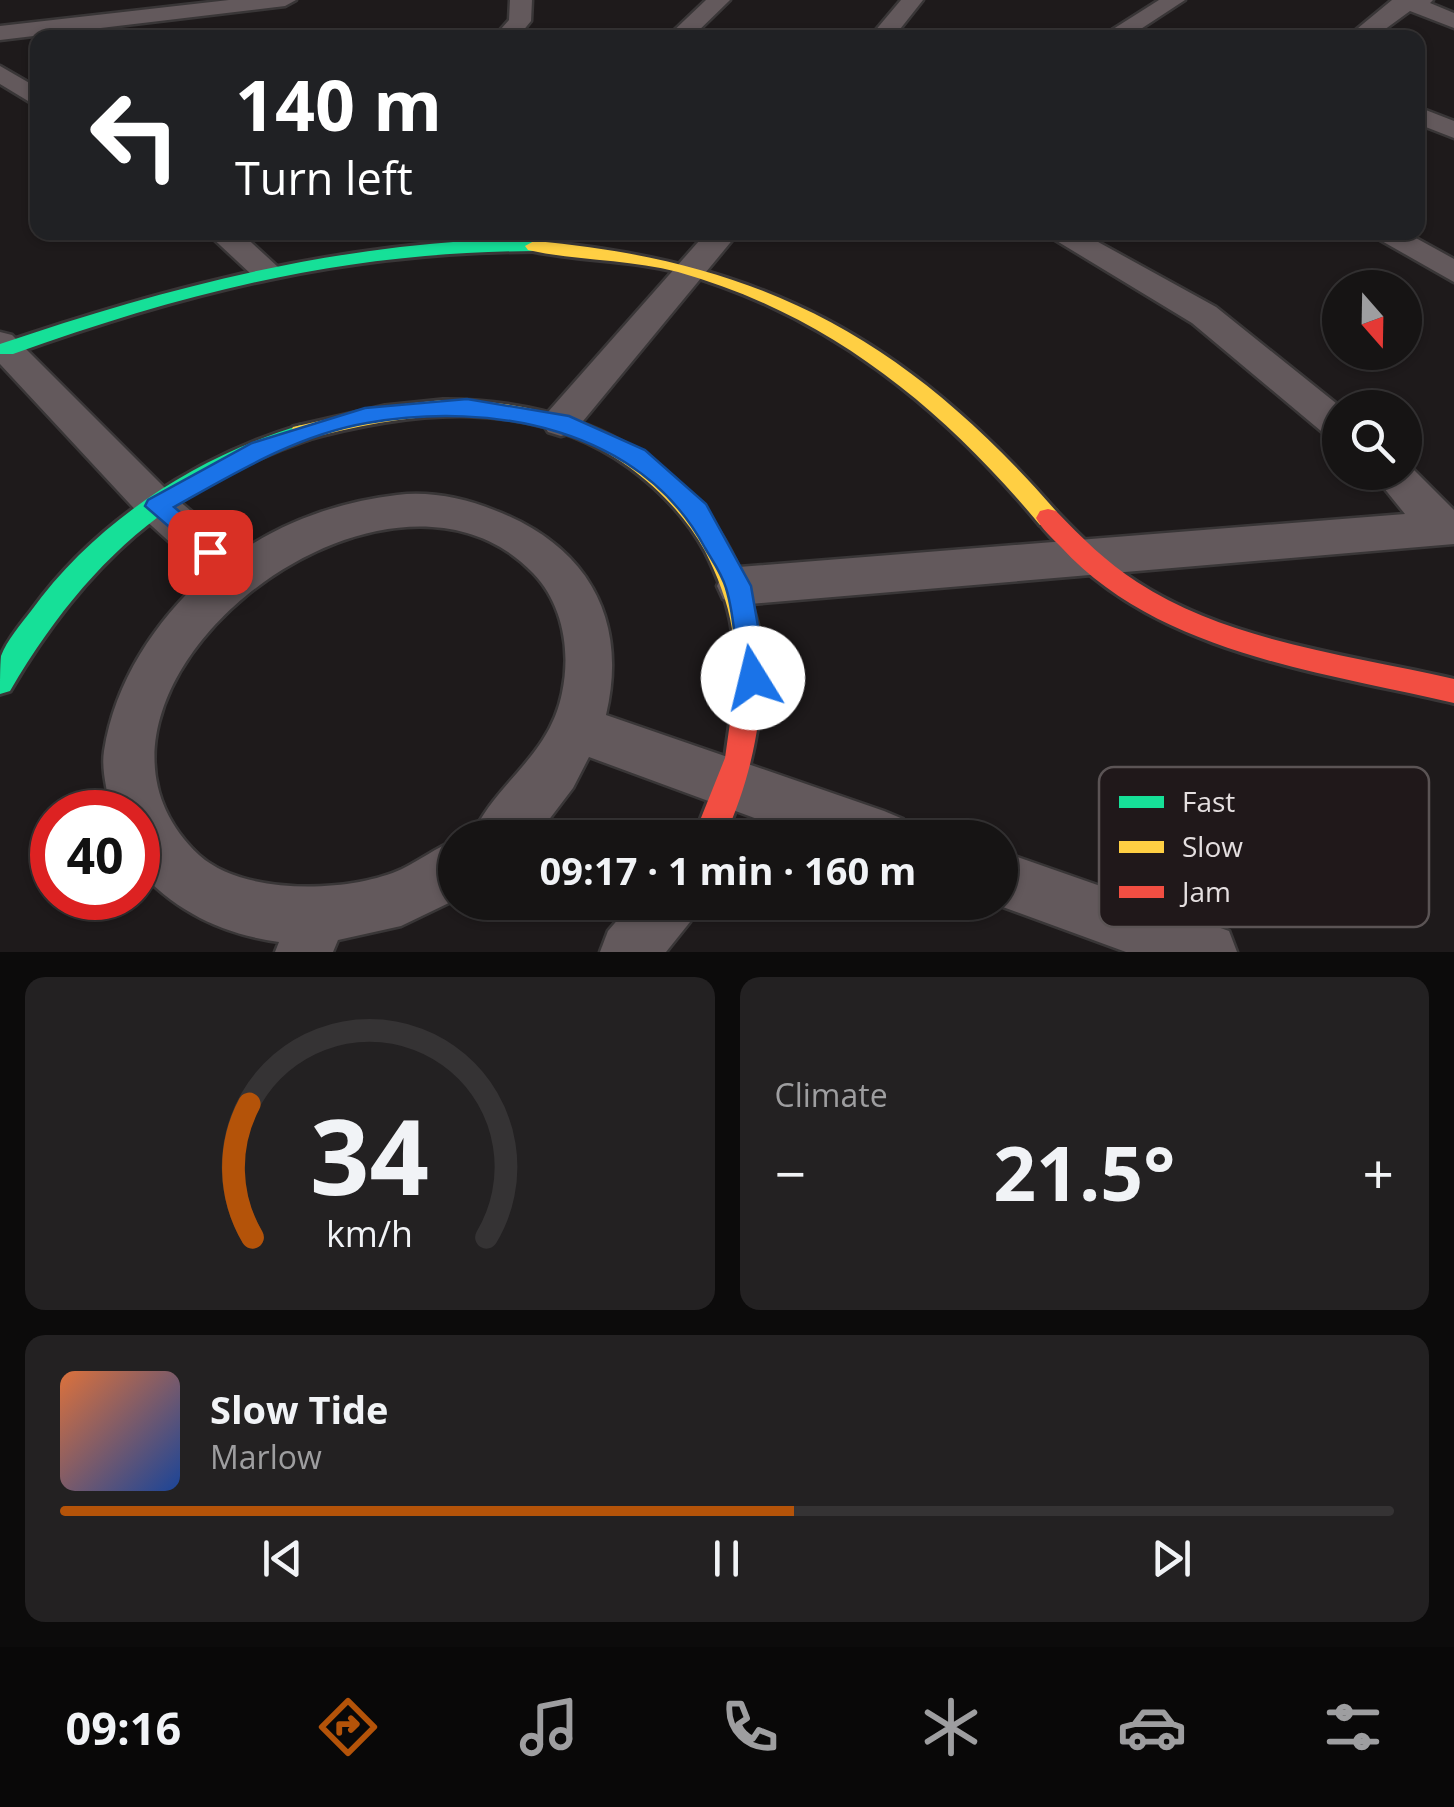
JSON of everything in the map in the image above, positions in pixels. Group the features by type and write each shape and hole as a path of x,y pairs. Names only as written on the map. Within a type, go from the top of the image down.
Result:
{"street":[{"path":"71,30 285,0"},
{"path":"512,30 520,22 521,0"},
{"path":"682,0 698,19"},
{"path":"686,30 719,0"},
{"path":"887,30 912,0"},
{"path":"1123,30 1174,0"},
{"path":"1369,30 1411,1 1454,20"},
{"path":"229,30 231,6"},
{"path":"1099,30 1107,12"},
{"path":"0,32 30,32"},
{"path":"1425,118 1454,130"},
{"path":"230,240 262,267"},
{"path":"236,575 157,506 3,346 119,305 262,267 428,240"},
{"path":"510,240 566,244 695,269 813,318 895,368 958,418 1018,480 1076,555 1114,585 1159,609 1454,691"},
{"path":"561,422 718,240"},
{"path":"1071,240 1204,315 1322,411"},
{"path":"1396,240 1454,272"},
{"path":"0,682 58,594 157,506 260,448 365,416 467,407 561,422 637,456 697,510 739,586 753,678 734,785 717,820"},
{"path":"1409,490 1448,528"},
{"path":"134,790 129,753 147,686 184,625 236,575 300,536 369,514 435,510 496,522 545,553 578,599 591,659 578,729 541,794 516,820"},
{"path":"739,586 1076,555 1448,528"},
{"path":"578,729 833,820"},
{"path":"160,851 174,874 238,909 312,935 404,897 438,878"},
{"path":"1018,884 1099,913"},
{"path":"629,952 655,920"},
{"path":"1138,927 1208,952"}],"traffic: fast":[{"path":"6,349 135,306 266,272 398,251 534,246"},
{"path":"0,682 50,605 102,549 132,524 196,479 265,445 301,433"}],"traffic: slow":[{"path":"534,246 609,253 683,268 754,292 821,324 885,363 945,409 999,461 1048,518"},
{"path":"301,433 385,414 472,407 529,413 574,426 616,446 653,473 685,505 712,542 732,582 745,626 750,673"}],"traffic: jam":[{"path":"1048,518 1086,559 1131,592 1180,617 1289,653 1454,691"},
{"path":"716,820 739,758 750,673"}],"route":[{"path":"210,552 157,506 260,448 365,416 467,407 561,422 637,456 697,510 739,586 753,678"}]}
